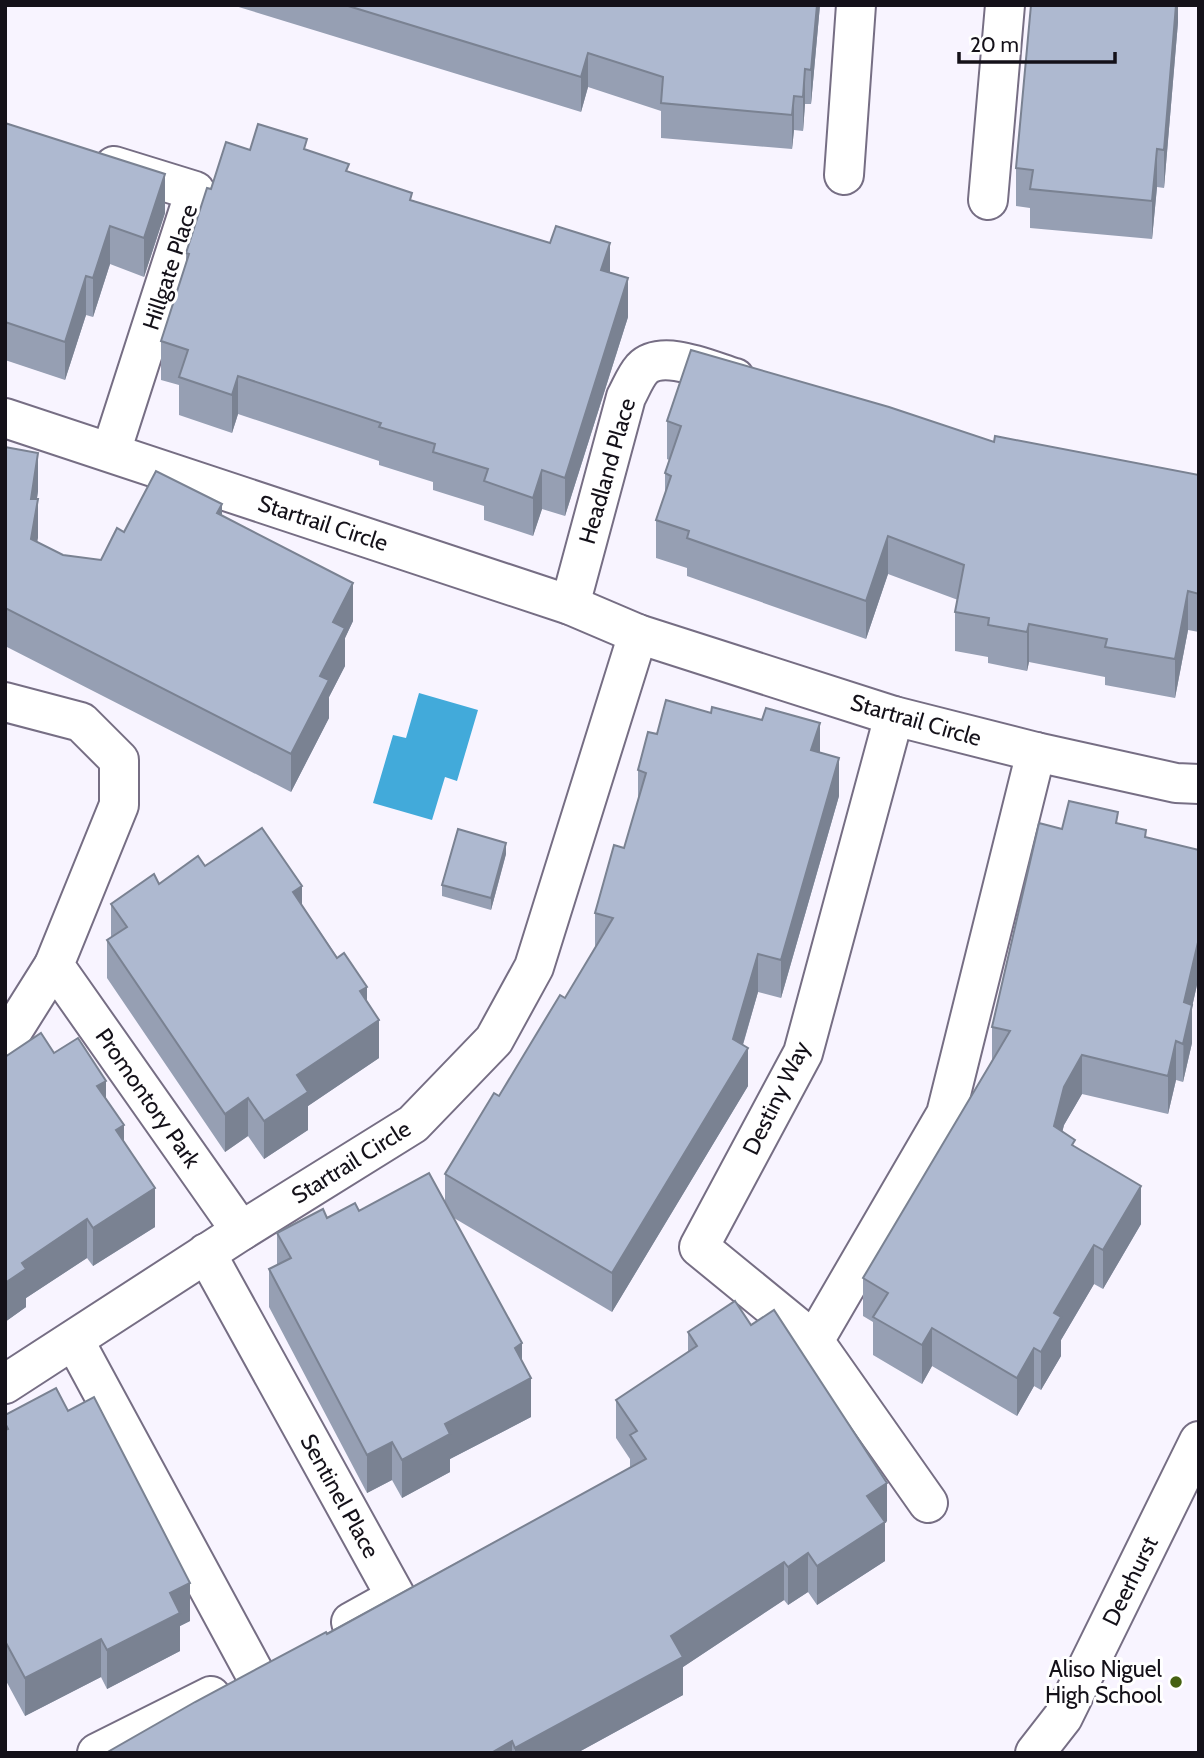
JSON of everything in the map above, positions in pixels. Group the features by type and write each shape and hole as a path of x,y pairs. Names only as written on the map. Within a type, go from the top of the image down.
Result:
{"street":[{"path":"844,175 856,5"},
{"path":"988,200 1005,5"},
{"name":"Hillgate Place","path":"81,156 195,191 111,452"},
{"name":"Headland Place","path":"570,605 626,397 643,367 656,360 668,359 762,386"},
{"name":"Startrail Circle","path":"5,418 570,605 638,634 894,716 1175,783 1199,784"},
{"name":"Startrail Circle","path":"5,1384 206,1253 413,1124 494,1040 534,967 638,634"},
{"path":"5,702 80,722 119,760 119,805 54,965 5,1043"},
{"name":"Destiny Way","path":"894,716 803,1053 699,1247 814,1341 928,1503"},
{"path":"814,1341 946,1114 1037,752"},
{"name":"Promontory Park","path":"54,965 241,1231"},
{"name":"Sentinel Place","path":"206,1253 396,1597 326,1636"},
{"path":"74,1340 255,1674"},
{"name":"Deerhurst","path":"1035,1753 1063,1717 1199,1441"},
{"path":"97,1753 290,1655"}],"water":[{"path":"419,693 478,710 457,781 445,777 432,820 373,803 393,735 406,738"}],"building":[{"path":"345,5 817,5 811,70 805,69 803,97 794,96 792,115 661,103 663,77 588,53 581,77"},
{"path":"1031,5 1176,5 1164,150 1157,149 1152,201 1030,189 1033,170 1016,168"},
{"path":"5,123 165,174 144,238 110,226 93,278 86,276 65,342 5,322"},
{"path":"258,124 307,139 304,149 349,164 346,171 412,193 410,200 550,243 556,226 610,243 601,270 628,278 565,478 542,470 533,498 484,481 488,469 433,452 435,444 379,427 381,423 238,376 232,395 179,377 188,350 161,341 189,254 186,253 207,188 211,189 226,142 250,150"},
{"path":"691,350 889,407 994,442 995,436 1199,475 1199,594 1188,591 1175,659 1105,647 1107,639 1029,624 1027,632 988,625 989,618 955,612 964,565 888,536 866,601 687,538 689,531 656,520 671,476 665,473 681,426 667,421"},
{"path":"5,447 38,453 31,499 38,499 31,539 63,555 101,560 117,528 124,532 156,471 222,504 217,513 353,583 333,622 345,628 320,676 329,680 291,754 5,608"},
{"path":"666,700 711,713 712,707 762,720 766,708 820,723 811,750 839,758 781,960 758,954 733,1039 748,1048 612,1273 445,1174 494,1093 499,1096 560,995 565,998 613,918 595,913 614,845 624,848 646,773 638,770 648,732 657,734"},
{"path":"1069,801 1118,812 1116,823 1146,830 1145,837 1199,850 1199,938 1184,1002 1192,1005 1183,1044 1176,1041 1168,1076 1082,1055 1064,1087 1054,1126 1075,1140 1072,1145 1141,1186 1103,1250 1094,1245 1054,1313 1061,1317 1041,1352 1034,1348 1017,1378 932,1328 922,1345 873,1317 888,1293 863,1278 1010,1031 992,1027 1039,823 1062,829"},
{"path":"262,828 302,886 293,892 337,958 344,953 367,987 360,991 379,1020 297,1075 308,1092 264,1121 248,1098 225,1114 107,940 127,927 111,904 154,874 159,884 198,856 205,866"},
{"path":"458,829 506,843 491,898 442,885"},
{"path":"41,1033 54,1053 78,1038 106,1081 97,1086 124,1125 116,1130 155,1188 93,1228 87,1219 22,1263 26,1269 5,1283 5,1057"},
{"path":"429,1173 522,1343 515,1348 531,1378 445,1424 450,1434 402,1460 392,1442 367,1455 269,1269 291,1258 277,1233 323,1209 327,1218 355,1203 359,1211"},
{"path":"735,1301 751,1325 774,1310 887,1483 867,1496 885,1522 817,1566 808,1553 788,1567 784,1562 671,1636 683,1657 515,1748 512,1741 491,1753 106,1753 195,1702 326,1632 327,1634 646,1459 630,1435 637,1431 616,1400 697,1346 688,1332"},
{"path":"56,1388 68,1411 94,1397 190,1583 170,1593 180,1613 107,1650 101,1639 25,1678 5,1641 5,1430 8,1429 5,1415"}],"place":[{"name":"Aliso Niguel High School","path":"1176,1682"}]}
